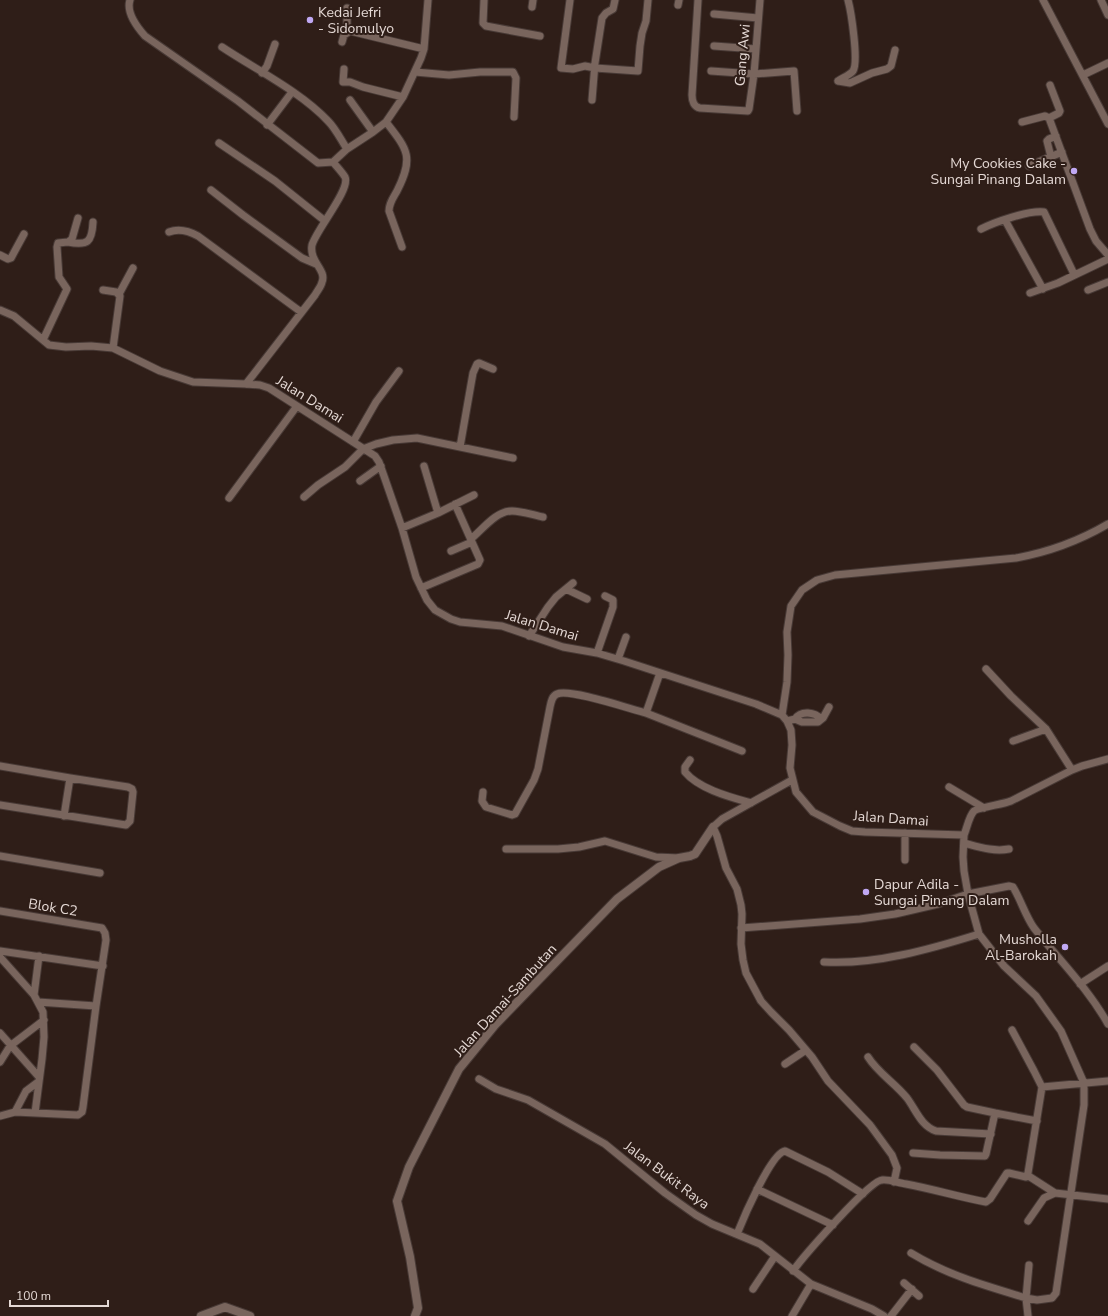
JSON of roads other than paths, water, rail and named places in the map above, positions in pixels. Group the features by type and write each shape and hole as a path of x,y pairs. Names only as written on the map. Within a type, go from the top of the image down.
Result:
{"street":[{"path":"130,0 128,4 130,12 137,26 145,36 238,101 318,163 333,162 348,149 374,132 386,122 403,97 424,48 428,0"},
{"path":"484,0 483,22 486,26 540,36"},
{"path":"570,0 561,68 573,69 585,66 638,71 640,46 646,21 648,0"},
{"path":"592,100 602,18 606,13 613,9 615,0"},
{"name":"Gang Awi","path":"698,0 692,94 694,103 696,107 700,108 748,111 754,74 760,0"},
{"path":"848,0 853,32 855,63 852,72 838,81 850,83 872,73 887,69 891,66 895,50"},
{"path":"1043,0 1108,124"},
{"path":"1101,0 1108,15"},
{"path":"342,42 347,32 347,8"},
{"path":"714,14 758,18"},
{"path":"347,32 350,31 424,48"},
{"path":"262,73 269,61 275,44"},
{"path":"714,46 756,49"},
{"path":"222,47 292,92 329,122 348,149"},
{"path":"1083,75 1108,63"},
{"path":"344,69 343,82 350,82 363,88 403,97"},
{"path":"711,71 754,74 794,71 797,111"},
{"path":"415,72 449,75 480,72 513,72 516,78 514,117"},
{"path":"1022,122 1045,116 1049,118 1060,112 1050,85"},
{"path":"268,125 292,92"},
{"path":"350,100 374,132"},
{"path":"1049,118 1090,229 1096,241 1108,255"},
{"path":"386,122 404,147 408,156 408,165 389,206 389,211 402,247"},
{"path":"1051,157 1047,141 1056,136"},
{"path":"220,143 275,181 325,221"},
{"path":"1029,166 1062,152"},
{"path":"246,384 315,295 323,281 323,275 316,264 312,252 313,244 332,211 346,181 345,176 333,162"},
{"path":"211,190 242,215 296,254 316,264"},
{"path":"981,228 1024,214 1044,212 1074,274"},
{"path":"68,242 72,239 78,218"},
{"path":"1005,220 1043,289"},
{"path":"43,340 67,293 66,286 59,276 57,247 60,242 78,244 86,243 90,240 93,222"},
{"path":"170,232 174,230 188,231 198,236 301,312"},
{"path":"0,255 11,258 24,234"},
{"path":"1030,294 1058,283 1108,259"},
{"path":"113,348 120,296 119,294 133,268"},
{"path":"1088,290 1108,282"},
{"path":"103,290 116,292 119,294"},
{"name":"Jalan Damai","path":"0,310 19,319 49,345 113,348 160,371 193,382 260,385 269,388 375,456 381,466 402,528 412,568 421,588 436,610 451,619 472,624 502,626 563,647 618,659 756,704 785,718 791,730 792,744 790,768 796,792 813,812 840,826 852,831 865,832 964,835"},
{"path":"460,447 473,373 477,364 479,363 493,369"},
{"path":"353,442 376,402 399,371"},
{"path":"229,498 297,406"},
{"path":"304,497 318,485 345,467 363,449 394,440 417,438 513,458"},
{"path":"360,481 381,466"},
{"path":"424,466 438,513"},
{"path":"402,528 438,513 474,495"},
{"path":"421,588 479,564 480,560 455,504"},
{"path":"451,551 471,540 496,516 505,512 516,511 543,518"},
{"path":"828,707 818,722 807,722 785,718 788,655 787,632 791,606 802,590 817,580 835,575 1036,555 1086,537 1108,524"},
{"path":"529,636 548,606 573,583"},
{"path":"566,589 587,599"},
{"path":"596,653 613,606 613,600 605,596"},
{"path":"618,659 626,637"},
{"path":"986,669 1010,696 1046,729 1072,770"},
{"path":"646,713 660,673"},
{"path":"483,792 482,801 486,807 512,815 515,814 536,775 550,707 553,698 558,693 588,697 646,713 742,751"},
{"path":"1013,741 1046,729"},
{"path":"911,1253 950,1274 1026,1298 1052,1298 1056,1293 1084,1105 1084,1083 1061,1031 1049,1013 1036,996 1004,966 979,934 968,894 963,857 964,835 974,811 1011,801 1072,770 1108,758"},
{"path":"690,760 685,772 690,778 717,792 751,803"},
{"path":"0,766 130,788 133,792 130,821 126,825 0,805"},
{"path":"64,816 70,778"},
{"path":"792,780 722,819 713,827 726,868 737,889 741,905 741,944 746,973 761,1001 806,1050 828,1081 870,1125 892,1155 897,1168 894,1182"},
{"path":"949,786 984,808"},
{"name":"Jalan Damai-Sambutan","path":"415,1316 418,1308 410,1256 397,1201 409,1167 459,1069 495,1025 617,898 659,867 679,858 695,854 713,827"},
{"path":"905,833 905,860"},
{"path":"506,849 558,849 579,847 605,841 656,857 679,858"},
{"path":"964,844 990,849 1009,849"},
{"path":"0,856 100,873"},
{"path":"741,928 860,919 896,914 938,904 968,894 1002,887 1013,887 1021,906 1033,926 1080,984 1108,1024"},
{"name":"Blok C2","path":"0,911 102,928 106,933 103,966"},
{"path":"824,962 874,960 908,953 979,934"},
{"path":"0,951 103,966 96,1006 82,1112 78,1115 15,1112 0,1116"},
{"path":"36,998 39,956"},
{"path":"0,957 36,998 43,1012 42,1059 34,1113"},
{"path":"1080,984 1108,966"},
{"path":"36,998 96,1006"},
{"path":"0,1062 10,1046 44,1020"},
{"path":"1012,1030 1042,1087 1027,1175"},
{"path":"0,1033 38,1080"},
{"path":"914,1047 937,1070 967,1108 1037,1121"},
{"path":"785,1064 806,1050"},
{"path":"868,1057 881,1073 906,1098 924,1124 930,1129 944,1132 990,1134"},
{"name":"Jalan Bukit Raya","path":"479,1078 496,1089 528,1100 605,1144 665,1193 696,1215 712,1224 760,1244 811,1284 872,1309 884,1316"},
{"path":"15,1112 26,1091 38,1080"},
{"path":"1042,1087 1108,1081"},
{"path":"913,1153 985,1156 995,1113"},
{"path":"736,1234 757,1188 781,1152 785,1151 828,1172 863,1194"},
{"path":"793,1271 833,1225 863,1194 881,1180 929,1188 986,1202 990,1199 1006,1173 1009,1173 1026,1177 1027,1175 1055,1193 1070,1196 1108,1199"},
{"path":"757,1188 833,1225"},
{"path":"1028,1221 1044,1198 1055,1193"},
{"path":"753,1289 775,1256"},
{"path":"1028,1265 1026,1298 1028,1316"},
{"path":"904,1283 919,1296"},
{"path":"792,1316 811,1284"},
{"path":"891,1316 912,1289"},
{"path":"201,1316 224,1307 250,1316"}],"place":[{"name":"Kedai Jefri - Sidomulyo","path":"310,20"},
{"name":"My Cookies Cake - Sungai Pinang Dalam","path":"1074,171"},
{"name":"Dapur Adila - Sungai Pinang Dalam","path":"866,892"},
{"name":"Musholla Al-Barokah","path":"1065,947"}]}
